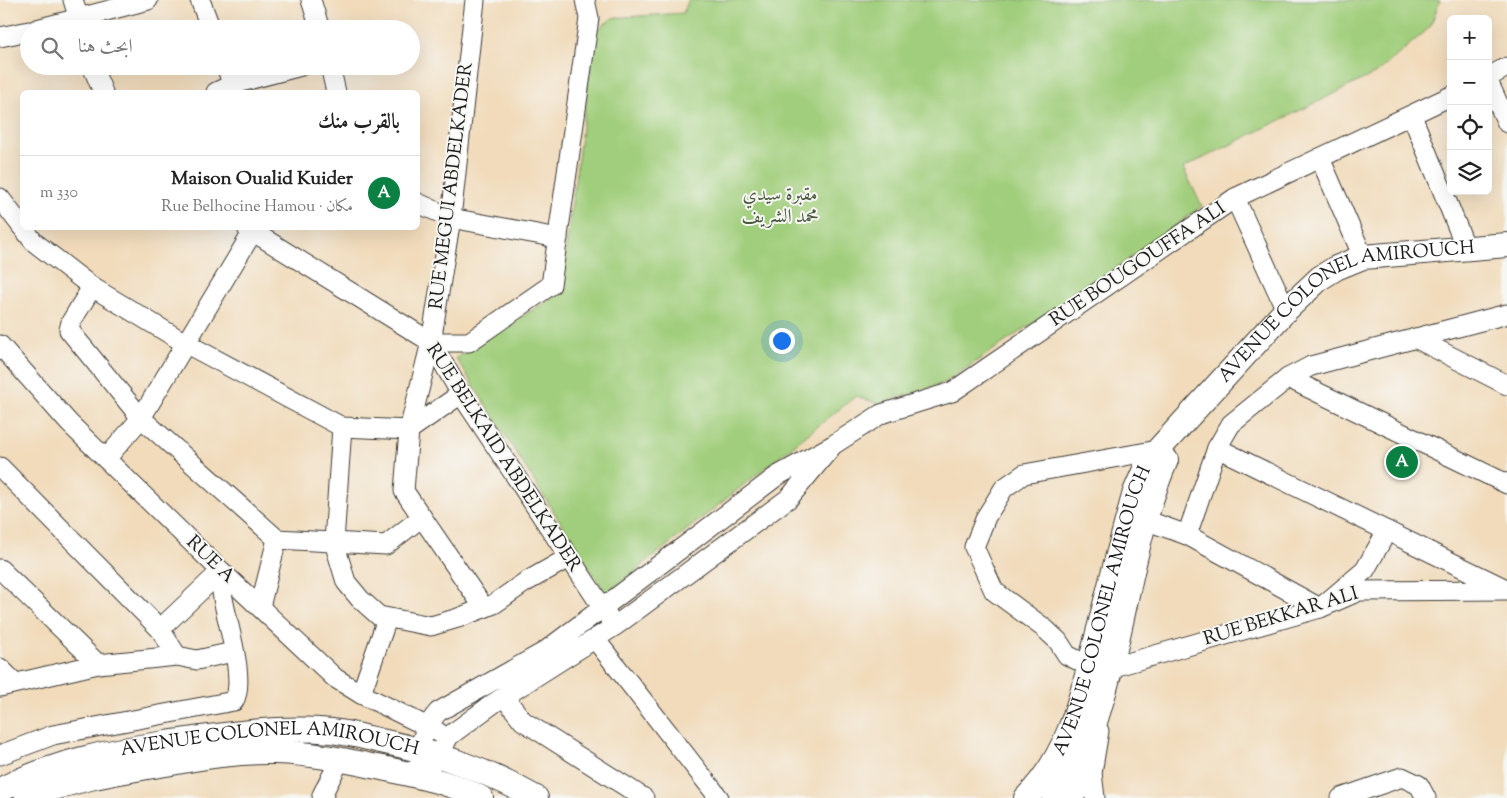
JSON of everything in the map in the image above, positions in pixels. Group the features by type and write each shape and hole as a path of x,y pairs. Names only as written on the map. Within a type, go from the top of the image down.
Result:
{"main road":[{"name":"AVENUE COLONEL AMIROUCH","path":"1054,798 1080,764 1088,748 1100,706 1100,667 1135,492 1146,467 1158,450 1286,310 1320,278 1363,257 1507,245"},
{"name":"AVENUE COLONEL AMIROUCH","path":"1026,798 1036,789 1064,745 1100,667 1157,480 1181,426"},
{"name":"AVENUE COLONEL AMIROUCH","path":"0,790 42,770 90,757 147,746 257,731 333,731 435,747 536,798"},
{"name":"AVENUE COLONEL AMIROUCH","path":"27,798 54,787 99,775 224,754 275,752 340,760 420,776 448,784 481,798"}],"street":[{"path":"73,0 79,20"},
{"path":"91,20 148,0"},
{"path":"200,0 208,20"},
{"path":"311,0 317,20"},
{"name":"RUE MEGUI ABDELKADER","path":"475,0 451,218 431,342 409,430 404,491 484,608"},
{"path":"431,342 468,342 551,284 589,18 585,0"},
{"path":"0,37 20,33"},
{"path":"1492,75 1507,67"},
{"path":"96,75 102,90"},
{"path":"227,75 228,90 273,75"},
{"path":"332,75 336,90"},
{"path":"1492,90 1507,123"},
{"name":"RUE BOUGOUFFA ALI","path":"833,445 881,414 952,392 1235,198 1447,98"},
{"path":"1412,116 1466,248"},
{"path":"1320,158 1363,257"},
{"path":"0,198 20,223"},
{"path":"1235,198 1286,310"},
{"path":"420,204 451,218 558,238"},
{"path":"25,230 34,242 92,287 185,343 342,427 409,430 461,394"},
{"path":"106,459 141,418 251,230"},
{"name":"RUE BELKAID ABDELKADER","path":"254,230 431,342 461,394 568,558 615,626"},
{"path":"92,287 70,322 69,330 141,418 277,539 386,544 422,518"},
{"path":"1187,535 1217,448 1231,424 1288,378 1311,366 1507,314"},
{"path":"1415,338 1507,385"},
{"name":"RUE A","path":"0,345 69,423 221,571 335,678 361,694 426,727 435,747"},
{"path":"1288,378 1507,484"},
{"path":"342,427 334,542 346,582 360,599 379,616 430,626 494,604 524,583 568,558"},
{"path":"435,747 426,727 438,712 544,652 777,476 833,445"},
{"path":"420,776 435,747 504,697 615,626 789,498 833,445"},
{"path":"1217,448 1507,590"},
{"path":"1100,667 1067,655 1058,641 1044,628 994,592 974,547 986,517 1004,488 1024,474 1158,450"},
{"path":"0,467 160,629 177,656"},
{"path":"1145,520 1187,535 1320,608 1365,570 1387,531"},
{"path":"260,608 277,539"},
{"path":"0,569 98,664"},
{"path":"160,629 221,571"},
{"path":"0,755 13,748 53,735 234,701 238,695 238,678 222,596 221,571"},
{"name":"RUE BEKKAR ALI","path":"1100,667 1320,608 1360,591 1507,590"},
{"path":"361,694 387,619"},
{"path":"595,639 718,798"},
{"path":"0,668 8,685 98,664 177,656 197,660 233,652"},
{"path":"504,697 524,721 644,798"},
{"path":"1083,797 1092,774 1099,737 1100,706"},
{"path":"321,797 340,760"},
{"path":"1341,798 1402,777 1419,786 1426,798"}],"green space":[{"name":"مقبرة سيدي محمد الشريف","path":"689,0 1440,0 1430,27 1378,72 1183,168 1202,206 1148,246 944,383 879,404 856,396 606,594 456,358 560,293 595,32 612,18 683,13"}],"place":[{"name":"Maison Oualid Kuider","path":"1402,462"}]}
